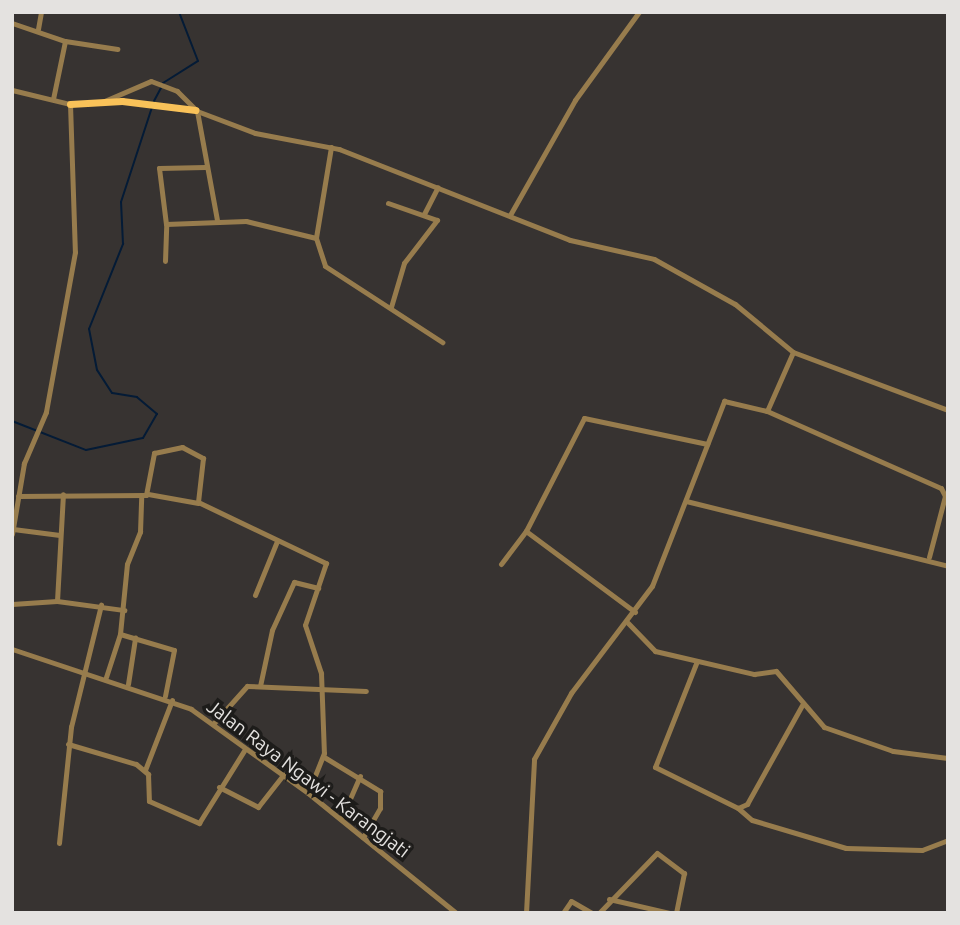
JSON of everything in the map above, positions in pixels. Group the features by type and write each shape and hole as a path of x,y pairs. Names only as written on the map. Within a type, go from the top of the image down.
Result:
{"main road":[{"path":"70,104 130,102 171,110 196,110"}],"street":[{"path":"38,29 41,12"},
{"path":"510,215 575,100 639,12"},
{"path":"12,23 38,29 65,41 117,49"},
{"path":"53,99 65,41"},
{"path":"101,102 151,81 172,88 196,110 267,136 331,147 570,240 654,259 735,303 793,352 948,410"},
{"path":"12,90 70,104 74,274 39,430 33,441 13,522 13,532 60,535"},
{"path":"196,110 217,220"},
{"path":"331,147 316,238 329,270 391,307 442,342"},
{"path":"165,261 166,224 159,168 205,167"},
{"path":"424,214 438,187"},
{"path":"388,203 424,214 437,222 404,263 391,307"},
{"path":"166,224 217,220 316,238"},
{"path":"767,411 793,352"},
{"path":"526,913 534,759 571,693 635,612 686,502 726,400 767,411 944,490 929,557"},
{"path":"501,564 526,531 584,418 707,444"},
{"path":"106,677 120,634 154,453 181,447 203,458 198,503"},
{"path":"57,601 63,494"},
{"path":"18,496 145,494 198,503 326,563 305,631 322,688 324,757 309,793"},
{"path":"686,502 929,557 948,566"},
{"path":"526,531 635,612"},
{"path":"255,595 277,541"},
{"path":"260,686 272,630 294,582 318,589"},
{"path":"12,604 57,601 124,610"},
{"path":"59,843 68,744 101,606"},
{"path":"628,623 655,651 754,674 776,671 802,705 824,727 893,751 948,758"},
{"path":"120,634 174,650 165,696"},
{"path":"128,684 135,638"},
{"name":"Jalan Raya Ngawi - Karangjati","path":"12,649 165,696 214,724 309,793 456,913"},
{"path":"696,661 655,767 738,808 752,820 846,848 922,850 948,840"},
{"path":"214,724 235,692 260,686 366,691"},
{"path":"172,700 145,770 149,801 199,823 219,786 245,749"},
{"path":"738,808 747,804 802,705"},
{"path":"68,744 145,770"},
{"path":"324,757 377,786 381,799 363,838"},
{"path":"219,786 258,807 283,775"},
{"path":"341,819 360,776"},
{"path":"599,913 609,899 657,853 684,873 673,913 609,899"},
{"path":"563,913 571,901 592,913"}],"waterway":[{"path":"163,83 198,61 179,12"},
{"path":"278,12 312,12"},
{"path":"154,101 161,88"},
{"path":"12,421 86,450 143,438 157,414 137,397 112,393 97,370 89,329 123,244 121,202 152,107"}]}
